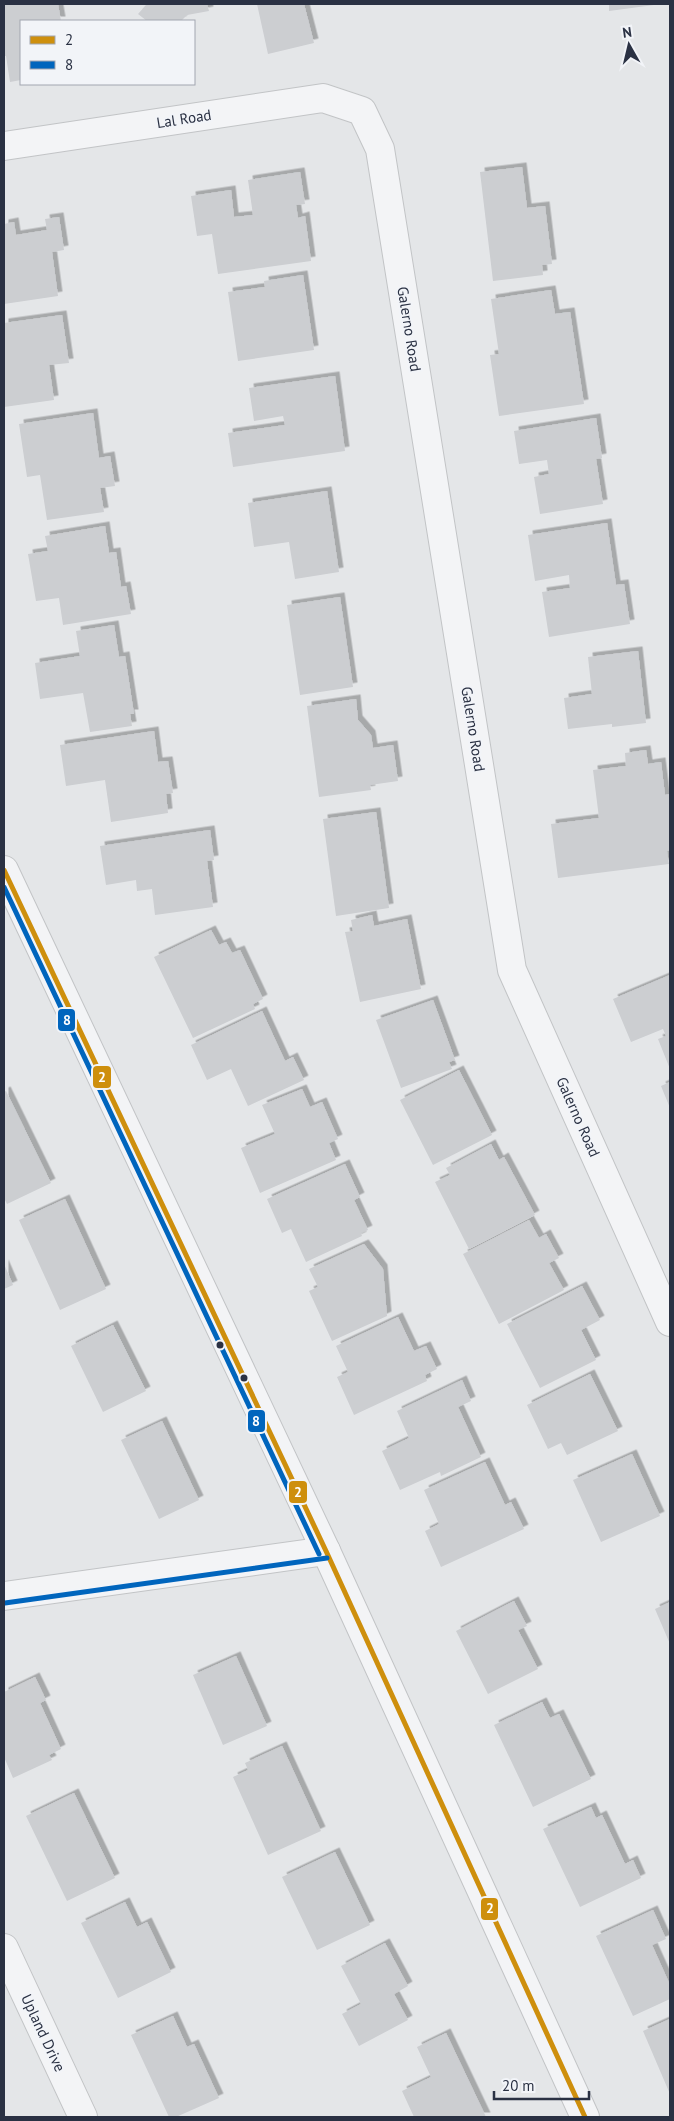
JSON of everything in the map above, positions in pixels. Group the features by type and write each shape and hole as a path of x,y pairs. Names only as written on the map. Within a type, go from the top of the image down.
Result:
{"street":[{"name":"Lal Road","path":"4,146 323,98 362,111"},
{"name":"Galerno Road","path":"362,111 380,149 512,970 670,1322"},
{"path":"4,870 326,1551 585,2117"},
{"path":"4,1596 326,1551"},
{"name":"Upland Drive","path":"4,1948 83,2117"}],"building":[{"path":"4,4 58,4 61,20 20,20 20,80 10,82 6,56 4,56"},
{"path":"147,4 207,4 209,11 187,15 182,20 146,20 138,14"},
{"path":"257,4 304,4 314,43 268,54"},
{"path":"606,4 654,5 609,11 609,5"},
{"path":"522,167 527,208 545,206 552,264 542,265 543,275 493,281 480,172"},
{"path":"300,172 305,204 296,205 298,218 305,216 311,261 218,274 212,234 197,236 191,196 231,190 234,217 253,215 248,180"},
{"path":"59,217 64,250 52,252 58,296 4,304 4,224 14,222 16,235 47,230 45,219"},
{"path":"303,275 314,350 238,361 228,292 265,287 264,281"},
{"path":"551,290 555,314 570,312 584,404 499,416 490,355 499,354 491,299"},
{"path":"62,315 69,363 49,365 54,400 4,407 4,323"},
{"path":"335,376 345,451 233,467 228,433 285,425 283,416 254,421 249,388"},
{"path":"93,413 99,458 110,456 115,486 100,488 104,512 47,520 40,475 27,477 19,424"},
{"path":"596,418 602,458 596,459 603,504 540,514 534,477 549,474 547,460 519,464 514,431"},
{"path":"327,491 339,572 295,579 289,542 254,547 248,503"},
{"path":"607,523 616,585 624,584 630,624 549,637 542,592 570,588 569,575 535,581 528,535"},
{"path":"105,526 109,553 116,552 121,587 126,586 131,614 63,625 59,598 36,601 28,554 48,551 45,536"},
{"path":"340,597 353,687 300,695 287,605"},
{"path":"114,625 119,657 125,656 134,714 130,714 132,726 90,732 83,693 40,699 35,663 80,656 76,631"},
{"path":"638,651 646,723 612,727 612,724 568,729 564,698 592,694 588,657"},
{"path":"356,699 358,720 371,735 373,748 393,745 398,781 370,785 371,790 319,797 307,706"},
{"path":"154,731 158,762 168,761 173,793 166,794 168,813 111,822 105,780 66,786 60,745"},
{"path":"646,750 648,764 661,762 665,795 670,794 670,850 667,851 669,864 558,878 551,824 599,818 593,770 626,766 625,753"},
{"path":"376,812 389,908 336,916 323,819"},
{"path":"210,830 214,860 207,861 213,907 155,915 152,889 137,891 136,880 106,885 100,846"},
{"path":"372,915 374,926 407,919 421,989 360,1002 345,932 353,931 351,920"},
{"path":"211,930 219,945 226,942 232,953 240,950 263,999 253,1004 255,1009 193,1038 154,957"},
{"path":"670,975 670,1069 658,1039 666,1036 663,1029 631,1042 613,999"},
{"path":"433,1000 455,1060 449,1062 452,1069 401,1088 376,1020"},
{"path":"262,1011 285,1061 293,1057 304,1080 248,1106 231,1069 207,1080 191,1045"},
{"path":"459,1070 492,1135 433,1165 400,1100"},
{"path":"670,1082 670,1108 661,1086"},
{"path":"302,1089 310,1107 322,1102 338,1139 329,1143 336,1160 260,1193 241,1148 275,1134 262,1105"},
{"path":"6,1091 51,1183 7,1204 4,1198 4,1092"},
{"path":"491,1144 499,1160 504,1157 535,1215 469,1249 435,1182 450,1175 446,1168"},
{"path":"345,1164 360,1197 354,1200 368,1230 361,1233 362,1236 306,1262 291,1229 282,1233 267,1199"},
{"path":"65,1199 106,1289 60,1310 19,1220"},
{"path":"529,1220 539,1238 546,1234 559,1258 549,1263 564,1290 499,1324 463,1254"},
{"path":"364,1244 383,1269 387,1316 332,1341 309,1291 318,1287 309,1269"},
{"path":"4,1264 13,1285 4,1289"},
{"path":"582,1286 600,1320 581,1330 596,1360 540,1388 507,1324"},
{"path":"398,1317 414,1351 426,1346 437,1369 425,1375 427,1381 354,1415 337,1377 348,1372 336,1346"},
{"path":"113,1325 146,1391 103,1412 71,1346"},
{"path":"590,1374 618,1431 567,1455 561,1443 548,1449 527,1405"},
{"path":"462,1380 471,1401 458,1407 481,1457 441,1476 440,1472 400,1490 382,1451 409,1438 397,1411"},
{"path":"162,1421 199,1500 159,1519 121,1440"},
{"path":"632,1454 660,1516 601,1542 573,1480"},
{"path":"485,1462 505,1505 511,1502 524,1529 441,1567 425,1531 439,1524 424,1490"},
{"path":"514,1601 527,1626 518,1630 538,1669 488,1694 456,1631"},
{"path":"670,1602 670,1644 655,1609"},
{"path":"236,1656 267,1726 223,1745 193,1675"},
{"path":"35,1677 46,1700 40,1703 61,1749 49,1755 52,1760 13,1778 4,1757 4,1692"},
{"path":"542,1702 550,1718 559,1714 591,1779 533,1807 494,1725"},
{"path":"282,1746 321,1831 268,1855 233,1777 248,1770 245,1763"},
{"path":"74,1793 115,1878 67,1901 26,1816"},
{"path":"591,1807 596,1818 602,1815 625,1864 633,1860 641,1878 580,1907 543,1829"},
{"path":"335,1852 370,1925 317,1950 282,1877"},
{"path":"125,1902 137,1927 147,1922 171,1972 118,1998 81,1923"},
{"path":"653,1910 666,1939 652,1945 670,1985 670,1999 633,2016 596,1936"},
{"path":"385,1943 408,1986 394,1994 408,2020 359,2046 342,2014 361,2004 341,1966"},
{"path":"173,2016 187,2047 194,2044 219,2098 176,2117 169,2117 131,2035"},
{"path":"670,2019 670,2094 643,2031"},
{"path":"446,2033 486,2117 414,2117 402,2091 431,2077 417,2047"}],"transit line":[{"name":"2","path":"4,870 326,1551 585,2117"},
{"name":"8","path":"4,887 319,1554"},
{"name":"8","path":"5,1603 327,1558"}]}
